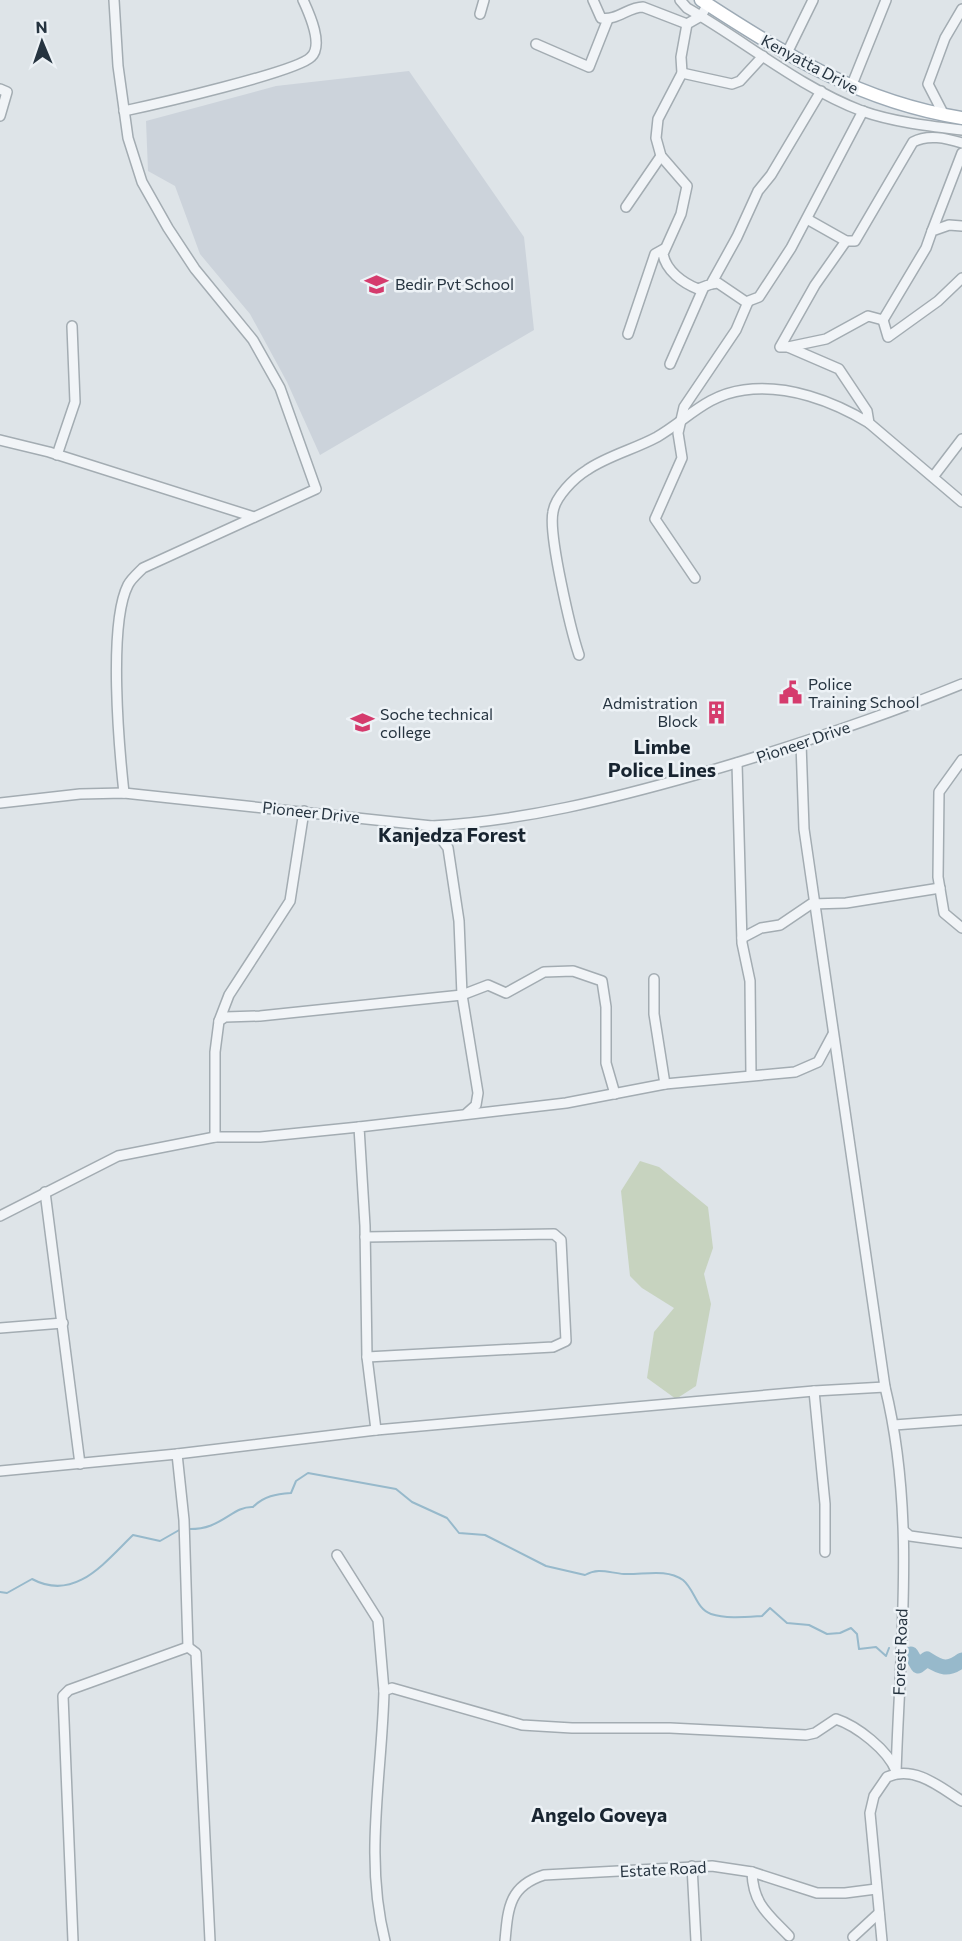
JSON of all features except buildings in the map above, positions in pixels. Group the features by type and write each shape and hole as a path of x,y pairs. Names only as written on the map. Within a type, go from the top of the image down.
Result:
{"main road":[{"name":"Kenyatta Drive","path":"705,2 786,53 850,87 885,100 962,118"}],"street":[{"path":"114,0 128,138 142,182 195,269 253,340 288,405 316,489 143,568 128,584 119,620 117,673 118,746 124,793"},
{"path":"124,111 241,81 302,63 312,57 316,50 316,41 303,0"},
{"path":"480,14 484,0"},
{"path":"593,0 598,14 608,19 643,7 687,24"},
{"path":"680,0 763,56 821,91 863,111 921,124 962,130"},
{"path":"786,53 813,0"},
{"path":"850,87 886,0"},
{"path":"705,2 701,16 687,24 681,57 682,73 658,119 656,138 661,156 687,186 681,214 664,249 664,260 674,273 692,286 718,284 741,300 748,302 759,297 807,219 863,111"},
{"path":"944,115 928,84 945,38 962,9"},
{"path":"536,44 589,66 608,19"},
{"path":"682,73 732,84 740,81 763,56"},
{"path":"0,89 7,92 0,116"},
{"path":"670,364 707,286 737,237 758,191 771,175 821,91"},
{"path":"807,219 846,241 856,240 913,142 921,138 935,137 962,143"},
{"path":"962,153 921,258 883,320 888,337 938,301 962,278"},
{"path":"626,207 661,156"},
{"path":"932,231 949,225 962,226"},
{"path":"846,241 815,285 780,347 826,339 868,316 883,320"},
{"path":"628,334 655,254 664,249"},
{"path":"695,578 656,519 682,458 678,434 684,406 736,330 748,302"},
{"path":"57,455 75,402 72,326"},
{"path":"788,347 839,369 867,411 869,423"},
{"path":"579,655 554,541 552,511 566,488 587,469 658,436 706,401 743,390 782,388 848,410 869,423 962,501"},
{"path":"933,477 962,439"},
{"path":"0,440 57,455 254,518"},
{"name":"Pioneer Drive","path":"0,803 80,794 124,793 432,826 482,824 628,795 801,743 896,711 962,684"},
{"name":"Forest Road","path":"801,743 804,829 885,1388 894,1425 904,1531 896,1773"},
{"path":"962,760 939,792 938,877 944,913 962,928"},
{"path":"737,763 742,938 750,981 751,1075"},
{"path":"214,1137 217,1084 215,1064 219,1021 229,995 290,901 304,811"},
{"path":"432,826 448,848 459,921 462,995 478,1092 476,1105 467,1113"},
{"path":"742,938 761,928 780,925 811,904 815,906 940,888"},
{"path":"219,1021 225,1017 271,1015 462,995 488,985 508,992 534,976 551,972 573,971 602,981 606,1010 606,1063 615,1094"},
{"path":"654,979 654,1014 664,1084"},
{"path":"0,1216 118,1156 214,1137 260,1137 359,1127 566,1103 664,1084 806,1069 818,1062 833,1034"},
{"path":"359,1127 365,1237 367,1357 376,1430"},
{"path":"45,1192 80,1464"},
{"path":"365,1237 554,1234 561,1239 566,1341 553,1347 367,1357"},
{"path":"0,1328 63,1323"},
{"path":"0,1471 177,1455 376,1430 814,1391 885,1388"},
{"path":"814,1391 825,1504 825,1552"},
{"path":"894,1425 962,1420"},
{"path":"177,1455 184,1520 188,1647"},
{"path":"904,1531 910,1536 962,1543"},
{"path":"337,1555 378,1620 384,1691 383,1743 374,1804 374,1845 385,1941"},
{"path":"74,1941 63,1696 69,1690 188,1647"},
{"path":"188,1647 196,1653 210,1941"},
{"path":"384,1691 393,1688 403,1689 522,1725 572,1728 670,1728 806,1735 815,1733 836,1719 863,1735 885,1754 896,1773"},
{"path":"882,1941 870,1813 873,1796 887,1777 896,1773 912,1774 929,1780 962,1801"},
{"path":"692,1866 696,1941"},
{"name":"Estate Road","path":"505,1941 511,1901 520,1886 544,1875 712,1866 752,1872 817,1893 845,1893 876,1888"},
{"path":"752,1872 753,1888 758,1902 789,1936"},
{"path":"853,1937 879,1913"}],"shaded area":[{"name":"Bedir Pvt School","path":"409,71 524,237 534,330 320,455 287,382 250,314 200,254 175,186 148,171 146,121 276,86"}],"green space":[{"path":"640,1161 659,1167 708,1207 713,1248 704,1274 711,1304 696,1386 676,1399 647,1378 654,1332 674,1308 642,1288 630,1276 621,1191"}],"waterway":[{"path":"186,1529 209,1526 238,1510 253,1507 266,1498 291,1493 296,1481 308,1473 396,1489 412,1502 447,1518 459,1533 485,1535 546,1566 585,1575 600,1571 624,1574 669,1574 683,1580 702,1608 711,1614 730,1617 762,1616 770,1608 787,1623 809,1625 827,1634 840,1633 851,1628 857,1634 859,1649 876,1647 886,1656 889,1648"},
{"path":"0,1592 7,1593 32,1579 47,1585 62,1586 75,1583 100,1567 133,1535 160,1541 181,1529"},
{"path":"911,1654 918,1666 927,1659 944,1667 953,1666 962,1660"}],"place":[{"name":"Bedir Pvt School","path":"377,284"},
{"name":"Police Training School","path":"790,693"},
{"name":"Admistration Block","path":"716,712"},
{"name":"Soche technical college","path":"362,723"}],"district":[{"name":"Limbe Police Lines","path":"662,758"},
{"name":"Kanjedza Forest","path":"452,835"},
{"name":"Angelo Goveya","path":"599,1815"}]}
